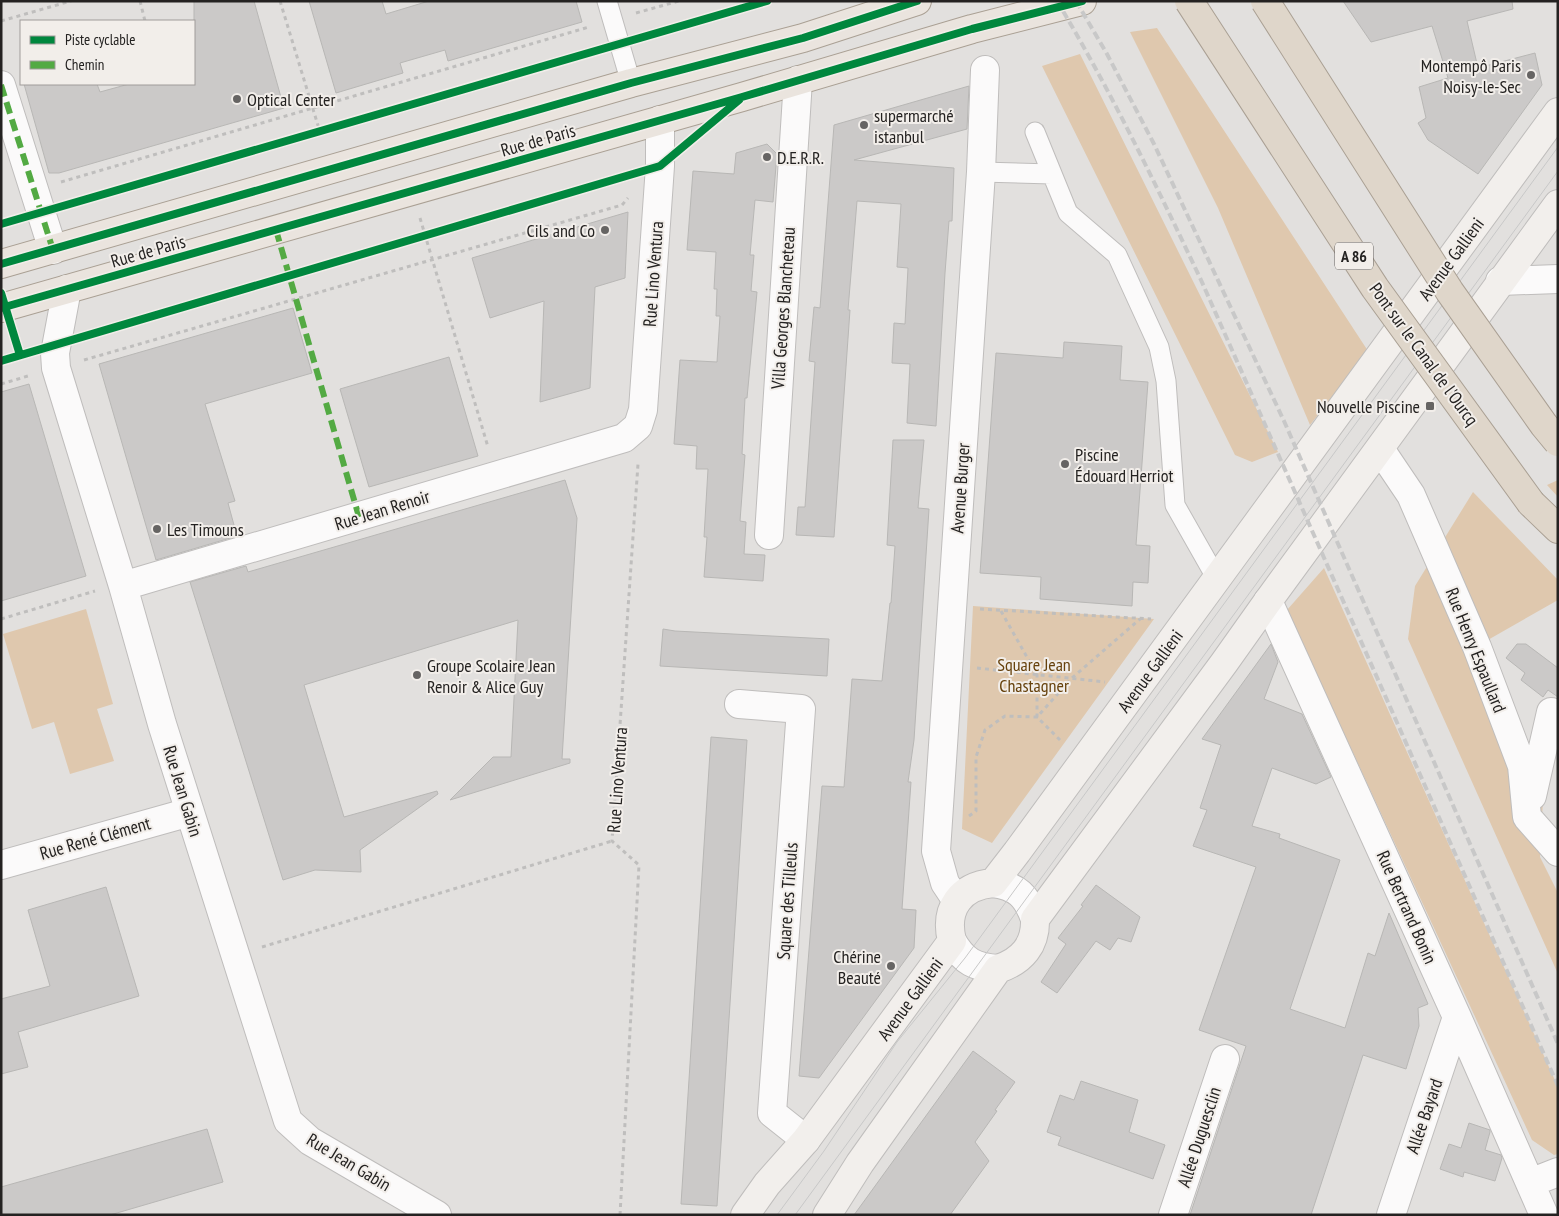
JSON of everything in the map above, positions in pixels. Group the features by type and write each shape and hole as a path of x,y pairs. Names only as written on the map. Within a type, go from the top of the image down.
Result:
{"highway":[{"name":"Pont sur le Canal de l'Ourcq","path":"1188,1 1375,288 1531,503 1558,529"},
{"path":"1266,1 1450,292 1558,442"}],"main road":[{"name":"Rue de Paris","path":"1,264 631,83 803,38 916,1"},
{"name":"Rue de Paris","path":"1,308 660,120 972,28 1082,1"}],"street":[{"name":"Avenue Burger","path":"957,901 945,883 936,850 981,172 985,70"},
{"name":"Villa Georges Blancheteau","path":"768,535 798,80"},
{"path":"1,85 53,250"},
{"name":"Avenue Gallieni","path":"993,883 1558,112"},
{"name":"Rue Lino Ventura","path":"638,426 643,410 660,166 660,120"},
{"path":"1035,919 1558,204"},
{"path":"1500,281 1558,279"},
{"name":"Rue Jean Gabin","path":"67,289 55,353 56,368 123,586 162,724 288,1121 310,1141 436,1215"},
{"name":"Rue Jean Renoir","path":"123,586 624,438 638,426"},
{"name":"Rue Henry Espaullard","path":"1380,449 1411,495 1477,647 1522,766 1527,817"},
{"name":"Rue Bertrand Bonin","path":"1268,601 1544,1215"},
{"name":"Square des Tilleuls","path":"739,704 801,709 772,1113 806,1140"},
{"path":"1551,712 1527,817 1558,852"},
{"name":"Rue René Clément","path":"1,865 190,812"},
{"path":"827,1215 860,1163 998,969 1020,958 1034,935 1035,919 1026,898 1015,889 1004,884 982,884 964,893 957,901"},
{"name":"Avenue Gallieni","path":"745,1215 766,1184 806,1140 952,941 949,930 950,919 957,901"},
{"path":"952,941 958,951 976,966 998,969"},
{"name":"Allée Bayard","path":"1391,1215 1457,1018"},
{"name":"Allée Duguesclin","path":"1173,1215 1225,1059"},
{"path":"1530,1183 1558,1172"}],"lane":[{"path":"608,1 631,83"},
{"path":"1036,132 1068,213 1117,256 1159,347 1166,380 1176,505 1217,579"},
{"path":"981,172 1052,174"}],"path":[{"path":"1,22 71,1"},
{"path":"140,1 145,20"},
{"path":"280,1 320,132"},
{"path":"34,190 679,1"},
{"path":"310,135 329,130"},
{"path":"1,384 622,204 660,166"},
{"path":"412,191 496,476"},
{"path":"416,238 434,232"},
{"path":"1,619 91,591 123,586"},
{"path":"952,608 1186,621"},
{"path":"1001,610 1037,674 1037,717"},
{"path":"1037,717 1072,678 1140,619"},
{"path":"949,665 1139,685"},
{"path":"937,838 976,811 976,757 985,730 1005,716 1037,717 1082,763"},
{"path":"236,956 612,842"}],"green space":[{"path":"1157,28 1368,351 1310,425 1218,208 1130,32"},
{"path":"1080,54 1278,452 1252,462 1235,455 1042,66"},
{"path":"1558,480 1558,497 1547,485"},
{"path":"1473,492 1558,580 1558,600 1472,649 1543,799 1540,857 1558,893 1558,974 1408,639 1415,586"},
{"path":"1324,568 1558,1087 1558,1154 1554,1155 1532,1140 1287,610"},
{"name":"Square Jean Chastagner","path":"973,606 1154,619 992,843 962,829"},
{"path":"86,609 113,704 97,709 114,761 70,774 54,722 32,729 3,634"}],"building":[{"path":"194,1 254,1 284,108 59,173 49,173 24,85 97,85 100,92 125,85 195,85"},
{"path":"309,1 382,1 386,14 429,1 576,1 582,22 448,61 445,50 400,63 403,73 336,93"},
{"path":"1343,1 1512,1 1513,9 1467,21 1478,68 1535,53 1542,85 1478,174 1428,140 1418,123 1426,118 1419,87 1448,78 1432,26 1371,42"},
{"path":"969,86 967,129 854,160 954,168 952,221 949,221 936,426 907,423 910,364 892,363 894,323 905,324 908,268 897,267 901,204 857,201 848,310 850,310 834,537 796,535 798,507 805,507 815,362 809,361 814,307 820,308 834,125"},
{"path":"767,144 777,154 773,202 755,200 750,255 754,255 751,291 757,292 747,398 745,398 742,454 745,455 740,521 746,522 744,554 765,555 763,581 704,577 707,537 704,537 708,469 696,469 697,446 674,444 680,360 717,362 720,316 716,316 717,289 714,289 716,252 687,250 693,171 734,174 736,153"},
{"path":"628,212 625,278 595,287 590,388 540,402 544,301 490,318 472,258"},
{"path":"293,308 312,373 205,404 235,501 228,503 237,536 156,560 99,364"},
{"name":"Piscine Édouard Herriot","path":"1064,342 1122,346 1120,380 1148,382 1136,545 1150,546 1148,583 1133,582 1132,606 1040,599 1041,577 980,573 996,353 1063,358"},
{"path":"449,357 478,456 369,487 340,389"},
{"path":"29,384 86,576 1,601 1,392"},
{"path":"893,440 924,440 918,508 929,509 914,740 908,782 911,782 902,909 916,910 914,948 819,1078 799,1076 822,786 844,787 852,679 882,681 895,546 887,545"},
{"path":"565,480 577,518 562,759 570,759 570,763 450,800 493,757 511,757 518,620 304,685 344,817 437,791 438,794 360,850 361,872 315,870 283,880 190,582 246,566 248,572"},
{"path":"663,629 829,639 827,676 660,666"},
{"path":"1271,644 1278,662 1264,699 1302,714 1331,777 1316,784 1272,768 1252,826 1280,834 1279,838 1340,860 1290,1009 1345,1028 1368,953 1375,956 1389,913 1428,1004 1418,1008 1419,1026 1406,1069 1363,1055 1311,1215 1190,1215 1246,1046 1199,1030 1256,867 1193,846 1207,810 1200,808 1221,745 1202,739"},
{"path":"1517,644 1526,644 1558,668 1558,697 1548,690 1543,697 1521,680 1525,673 1506,658"},
{"path":"711,737 747,740 717,1206 681,1204"},
{"path":"1096,885 1140,917 1131,942 1118,938 1110,950 1096,941 1057,993 1041,982 1066,944 1058,938 1083,906 1081,905"},
{"path":"106,887 139,996 18,1032 28,1067 1,1074 1,999 50,986 28,910"},
{"path":"973,1051 1015,1082 975,1142 989,1161 950,1215 854,1215"},
{"path":"1081,1081 1138,1100 1129,1132 1165,1145 1153,1179 1058,1145 1061,1137 1047,1132 1060,1095 1074,1100"},
{"path":"1469,1123 1490,1130 1485,1150 1501,1155 1502,1158 1495,1181 1464,1172 1463,1177 1440,1169 1449,1144 1461,1148"},
{"path":"207,1129 223,1182 110,1215 1,1215 1,1187"}],"tram line":[{"path":"777,1215 824,1151 897,1042 965,958 1558,147"},
{"path":"795,1215 1558,171"}],"railway":[{"path":"1057,1 1114,104 1201,280 1558,1086"},
{"path":"1076,1 1107,54 1154,144 1284,421 1558,1044"}],"marked path":[{"path":"1,85 53,250"},
{"path":"276,230 359,517"}],"cycle path":[{"path":"1,224 767,1"},
{"path":"1,264 631,83 803,38 917,1"},
{"path":"1,308 742,97 972,29 1082,1"},
{"path":"1,361 660,166 739,100"},
{"path":"1,293 20,355"}],"place":[{"name":"Montempô Paris Noisy-le-Sec","path":"1531,75"},
{"name":"Optical Center","path":"237,99"},
{"name":"supermarché istanbul","path":"864,125"},
{"name":"D.E.R.R.","path":"767,157"},
{"name":"Cils and Co","path":"605,230"},
{"name":"Nouvelle Piscine","path":"1430,406"},
{"name":"Piscine Édouard Herriot","path":"1065,464"},
{"name":"Les Timouns","path":"157,529"},
{"name":"Groupe Scolaire Jean Renoir & Alice Guy","path":"417,675"},
{"name":"Chérine Beauté","path":"891,966"}]}
